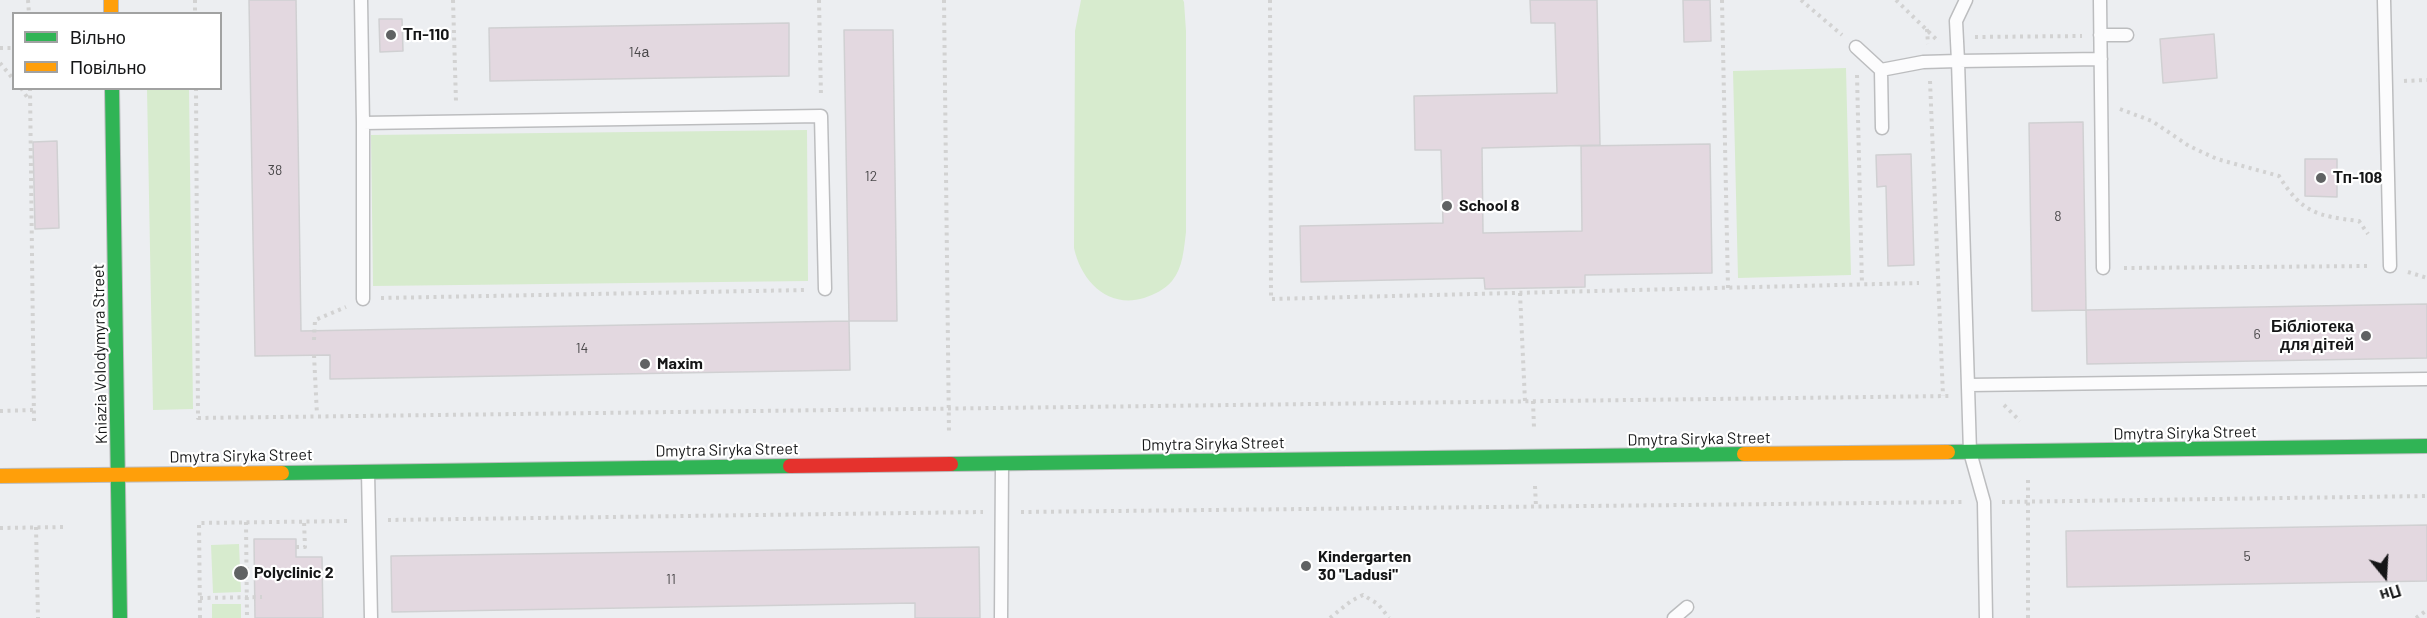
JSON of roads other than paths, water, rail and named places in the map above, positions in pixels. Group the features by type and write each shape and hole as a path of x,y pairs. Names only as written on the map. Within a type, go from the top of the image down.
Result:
{"street":[{"name":"Kniazia Volodymyra Street","path":"112,90 120,618"},
{"name":"Dmytra Siryka Street","path":"0,476 2427,446"}],"lane":[{"path":"361,0 363,299"},
{"path":"1966,0 1956,21 1970,452 1984,502 1986,618"},
{"path":"2100,0 2103,268"},
{"path":"2384,0 2390,266"},
{"path":"2100,35 2127,35"},
{"path":"1856,47 1881,70 1882,128"},
{"path":"1881,70 1929,62 2101,59"},
{"path":"363,123 821,116 825,290"},
{"path":"1968,390 1985,385 2427,379"},
{"path":"1001,618 1002,463"},
{"path":"368,471 371,618"},
{"path":"1674,618 1687,607"}],"place":[{"name":"Тп-110","path":"391,35"},
{"name":"Тп-108","path":"2321,178"},
{"name":"School 8","path":"1447,206"},
{"name":"Бібліотека для дітей","path":"2366,336"},
{"name":"Maxim","path":"645,364"},
{"name":"Kindergarten 30 \"Ladusi\"","path":"1306,566"},
{"name":"Polyclinic 2","path":"241,573"}]}
